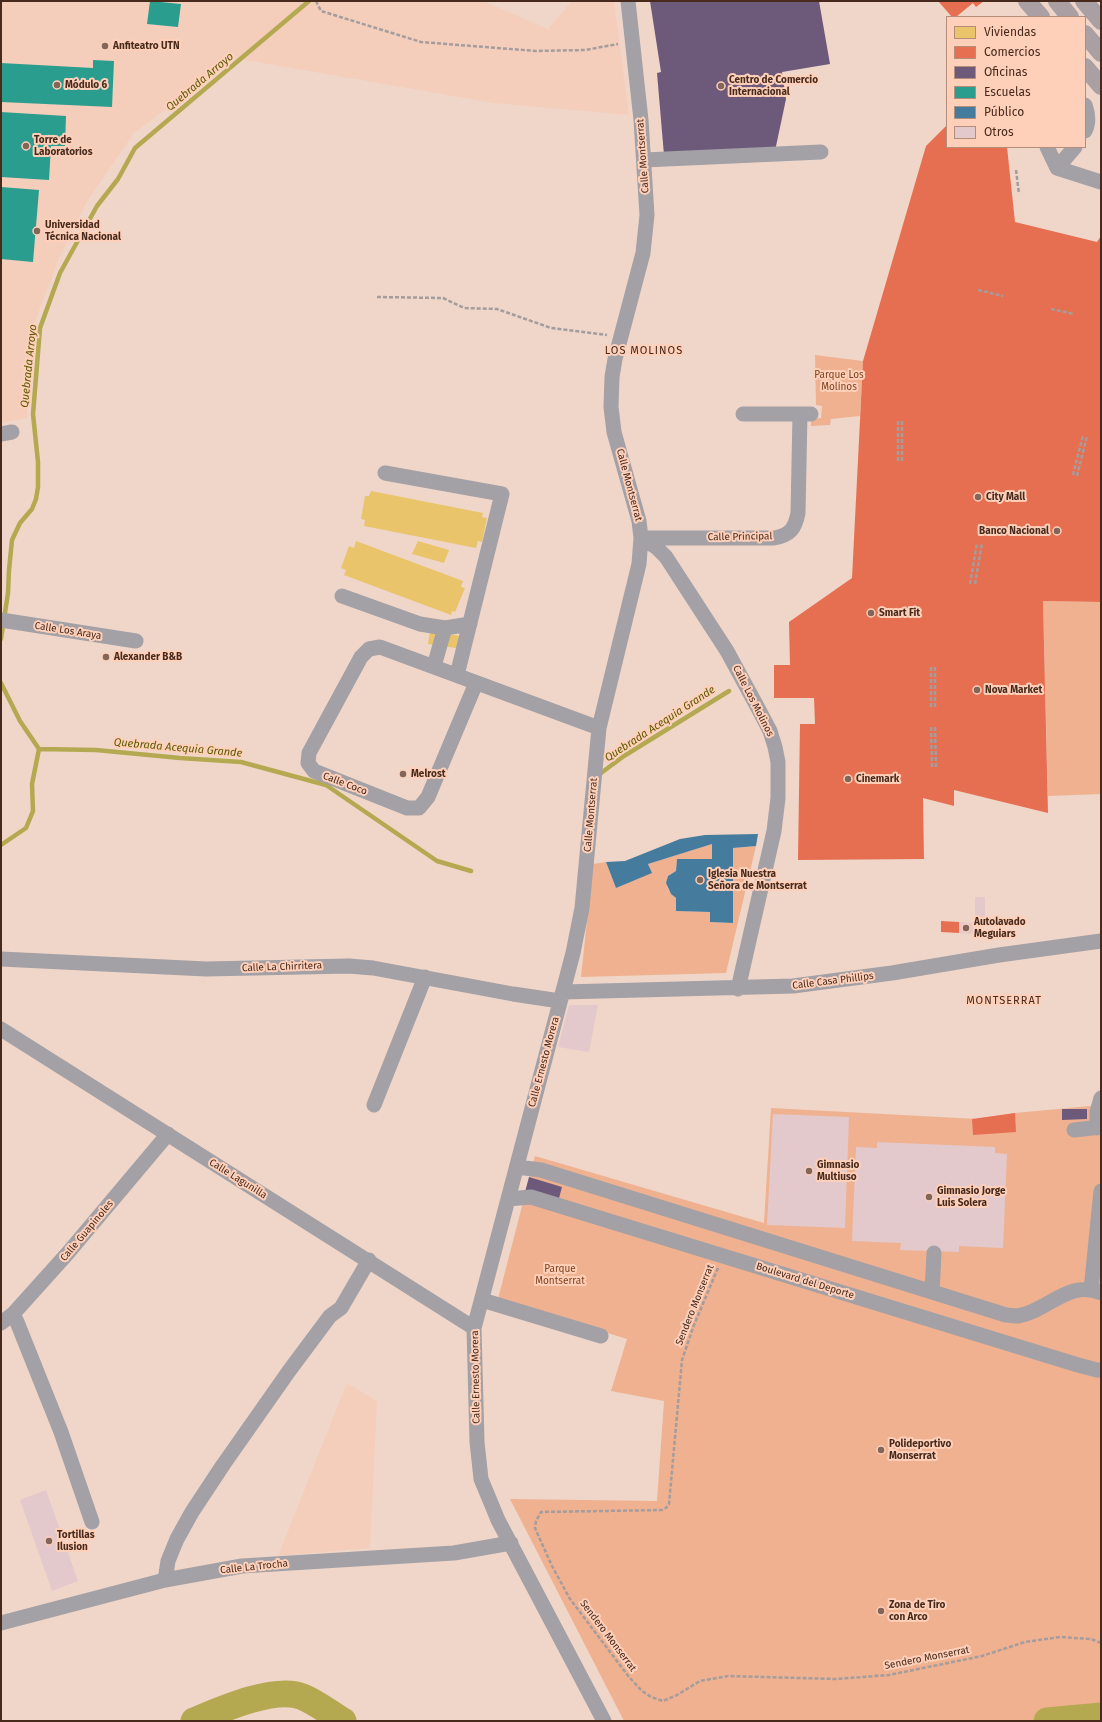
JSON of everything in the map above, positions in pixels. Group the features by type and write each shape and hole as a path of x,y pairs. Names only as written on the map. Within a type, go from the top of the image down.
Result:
{"main road":[{"path":"1027,1 1040,16"},
{"path":"1057,1 1069,16"},
{"path":"1084,1 1101,21"},
{"path":"1086,35 1101,53"},
{"path":"1086,68 1101,86"}],"street":[{"name":"Calle Montserrat","path":"562,996 582,908 599,728 639,564 641,538 635,504 612,419 611,396 615,359 643,253 647,215 644,160 628,1"},
{"path":"1086,107 1088,112 1086,129"},
{"path":"1047,148 1057,168 1101,182"},
{"path":"1057,168 1074,148"},
{"path":"644,160 821,152"},
{"name":"Calle Principal","path":"641,538 774,538 784,536 793,529 798,513 806,414 743,414"},
{"path":"385,473 502,494 457,675"},
{"name":"Calle Los Molinos","path":"641,538 656,547 666,557 727,651 759,710 776,747 779,777 774,831 738,989"},
{"path":"342,596 420,624 444,628 470,624"},
{"name":"Calle Los Araya","path":"1,620 136,641"},
{"path":"434,666 444,628"},
{"name":"Calle Coco","path":"476,683 428,798 419,808 407,808 314,772 308,763 309,753 361,657 369,649 380,647 599,728"},
{"name":"Calle Casa Phillips","path":"562,996 793,986 892,973 999,955 1101,941"},
{"name":"Calle La Chirritera","path":"1,959 206,969 349,966 425,977 513,994 562,996"},
{"path":"374,1105 425,977"},
{"name":"Calle Ernesto Morera","path":"562,996 474,1328 477,1442 480,1479 498,1520 604,1721"},
{"name":"Calle Lagunilla","path":"1,1029 369,1260 474,1328"},
{"path":"1074,1130 1099,1127 1097,1112 1101,1098"},
{"name":"Calle Guapinoles","path":"7,1318 67,1254 168,1134"},
{"path":"517,1167 541,1170 1006,1315 1018,1316 1033,1311 1071,1290 1084,1289 1096,1291 1101,1191"},
{"name":"Boulevard del Deporte","path":"508,1199 531,1197 1078,1365 1101,1370"},
{"path":"932,1292 934,1254"},
{"path":"165,1580 168,1561 177,1539 192,1512 222,1465 284,1377 330,1316 341,1308 369,1260"},
{"path":"482,1300 601,1336"},
{"path":"7,1318 17,1322 61,1432 92,1522"},
{"name":"Calle La Trocha","path":"1,1622 165,1580 242,1566 454,1553 511,1543"}],"path":[{"path":"316,1 321,11 421,42 536,51 585,50 633,41"},
{"path":"1016,170 1019,194"},
{"path":"978,290 1003,296"},
{"path":"377,297 443,298 464,308 497,309 551,328 621,337"},
{"path":"1051,309 1074,314"},
{"path":"898,421 898,462"},
{"path":"902,421 902,462"},
{"path":"1073,475 1083,435"},
{"path":"1077,476 1087,436"},
{"path":"970,584 976,543"},
{"path":"975,584 982,543"},
{"path":"931,668 931,709"},
{"path":"935,668 935,709"},
{"path":"931,727 932,768"},
{"path":"935,727 936,768"},
{"name":"Sendero Monserrat","path":"723,1256 694,1325 682,1360 669,1504 662,1510 541,1512 536,1521 536,1528 552,1566 570,1599 608,1651 642,1691 651,1698 663,1701 677,1695 700,1681 728,1676 836,1679 888,1675 982,1656 1025,1642 1060,1637 1091,1639 1101,1643"}],"shaded area":[{"name":"Universidad Técnica Nacional","path":"1,1 483,1 548,29 572,1 614,1 629,115 494,103 234,58 134,133 86,203 59,259 32,329 27,418 1,423"},
{"path":"347,1383 377,1401 370,1548 278,1556"}],"green space":[{"name":"Parque Los Molinos","path":"815,355 863,361 860,416 831,419 830,425 811,426 811,419 821,418 822,406 816,405"},
{"path":"1043,601 1101,602 1101,794 1048,796"},
{"path":"712,844 712,859 677,859 676,871 668,876 667,886 669,891 676,898 677,911 710,912 710,922 732,923 733,848 756,846 726,973 581,977 593,864 606,862 616,888 651,873 648,864"},
{"name":"Polideportivo Monserrat","path":"1101,1105 1101,1721 624,1721 510,1499 657,1501 664,1401 611,1391 627,1339 498,1299 535,1156 764,1223 771,1108 977,1119 1015,1113"}],"building: Viviendas":[{"path":"371,491 483,513 482,517 487,518 482,542 478,541 476,548 364,526 365,520 361,519 365,496 369,496"},
{"path":"356,541 463,581 461,587 465,588 455,612 452,611 451,615 344,575 346,570 341,568 349,546 354,548"},
{"path":"418,541 449,550 444,563 412,554"},
{"path":"430,631 472,638 470,650 428,644"}],"building: Comercios":[{"path":"938,1 984,1 976,7 973,3 957,16 951,16"},
{"name":"City Mall","path":"946,126 946,148 1007,148 1015,222 1097,242 1101,236 1101,602 1043,601 1048,813 954,790 954,806 923,798 924,859 798,860 800,724 815,724 814,698 774,698 774,665 790,665 789,622 852,578 863,361 926,146"},
{"path":"941,921 959,922 959,933 941,932"},
{"path":"1015,1113 1016,1132 973,1135 972,1119"}],"building: Oficinas":[{"name":"Centro de Comercio Internacional","path":"650,1 819,1 830,64 782,72 786,99 775,151 664,155 657,73 661,72"},
{"path":"1062,1109 1087,1109 1087,1119 1062,1120"},
{"path":"529,1177 562,1187 558,1202 525,1192"}],"building: Escuelas":[{"path":"150,1 181,4 178,27 147,24"},
{"name":"Módulo 6","path":"93,60 114,61 112,107 1,102 1,63 93,68"},
{"name":"Torre de Laboratorios","path":"1,112 66,116 65,146 51,146 49,180 1,177"},
{"path":"1,187 39,190 33,262 1,259"}],"building: Público":[{"name":"Iglesia Nuestra Señora de Montserrat","path":"758,834 756,846 733,848 733,923 710,922 710,912 676,911 676,898 671,894 666,883 668,876 676,871 677,859 712,859 712,844 648,864 652,873 616,888 606,862 625,861 680,839 705,835"}],"building: Otros":[{"path":"975,897 985,897 985,923 975,923"},
{"name":"Autolavado Meguiars","path":"959,922 973,923 973,934 959,933"},
{"path":"569,1005 598,1005 589,1052 558,1047"},
{"name":"Gimnasio Multiuso","path":"773,1114 849,1117 845,1228 767,1225"},
{"name":"Gimnasio Jorge Luis Solera","path":"877,1142 995,1147 995,1153 1007,1154 1003,1248 959,1246 959,1252 900,1250 901,1243 852,1241 856,1147 877,1148"},
{"name":"Tortillas Ilusion","path":"46,1490 78,1581 52,1591 20,1500"}],"waterway":[{"name":"Quebrada Arroyo","path":"1,639 8,593 12,540 20,523 32,509 36,499 38,487 38,462 33,414 40,328 60,273 97,206 118,179 135,148 309,1"},
{"name":"Quebrada Arroyo","path":"1,683 20,721 39,749"},
{"name":"Quebrada Acequia Grande","path":"601,773 624,756 729,691"},
{"name":"Quebrada Acequia Grande","path":"39,749 96,750 241,762 326,785 437,861 471,871"},
{"name":"Quebrada Acequia Grande","path":"1,845 26,828 33,811 32,784 39,749"},
{"path":"194,1721 248,1700 278,1694 292,1694 308,1699 343,1721"},
{"path":"1047,1721 1101,1716"}],"place":[{"name":"Anfiteatro UTN","path":"105,46"},
{"name":"Módulo 6","path":"57,85"},
{"name":"Centro de Comercio Internacional","path":"721,86"},
{"name":"Torre de Laboratorios","path":"26,146"},
{"name":"Universidad Técnica Nacional","path":"37,231"},
{"name":"City Mall","path":"978,497"},
{"name":"Banco Nacional","path":"1057,531"},
{"name":"Smart Fit","path":"871,613"},
{"name":"Alexander B&B","path":"106,657"},
{"name":"Nova Market","path":"977,690"},
{"name":"Melrost","path":"403,774"},
{"name":"Cinemark","path":"848,779"},
{"name":"Iglesia Nuestra Señora de Montserrat","path":"700,880"},
{"name":"Autolavado Meguiars","path":"966,928"},
{"name":"Gimnasio Multiuso","path":"809,1171"},
{"name":"Gimnasio Jorge Luis Solera","path":"929,1197"},
{"name":"Polideportivo Monserrat","path":"881,1450"},
{"name":"Tortillas Ilusion","path":"49,1541"},
{"name":"Zona de Tiro con Arco","path":"881,1611"}],"district":[{"name":"LOS MOLINOS","path":"644,351"},
{"name":"MONTSERRAT","path":"1004,1001"}],"park label":[{"name":"Parque Montserrat","path":"560,1274"}]}
